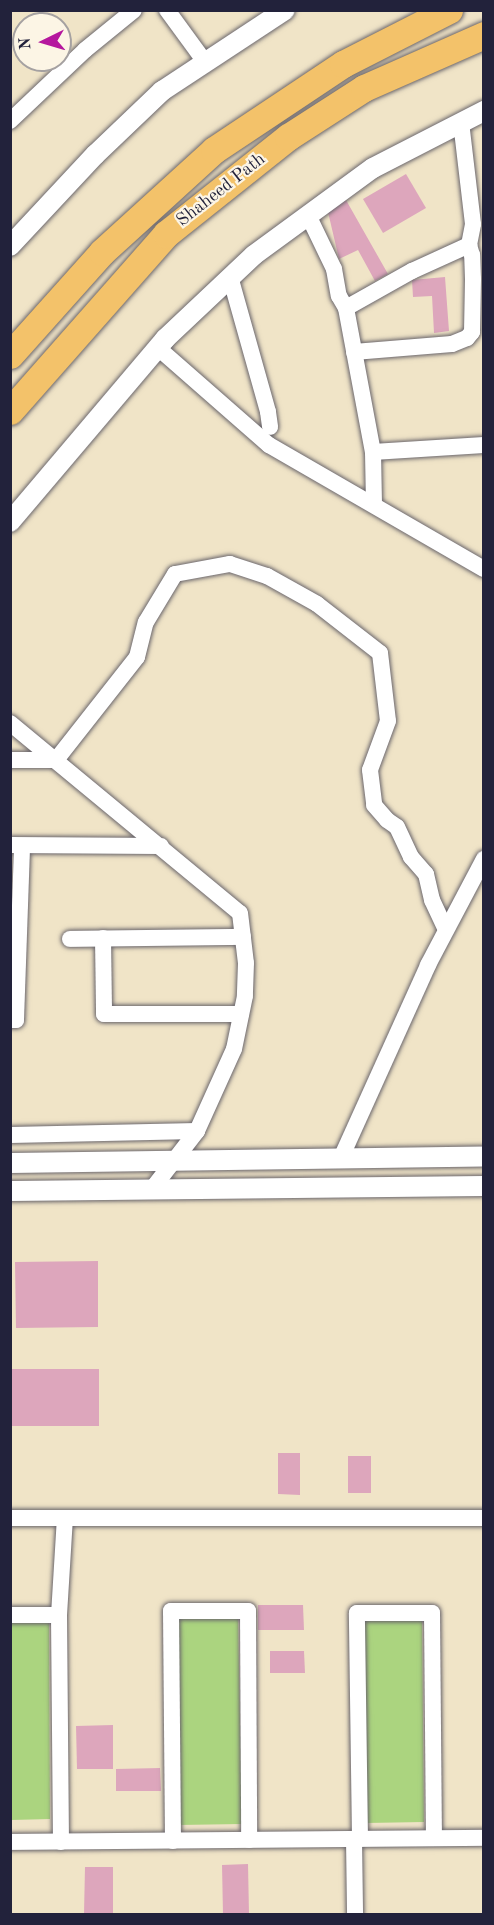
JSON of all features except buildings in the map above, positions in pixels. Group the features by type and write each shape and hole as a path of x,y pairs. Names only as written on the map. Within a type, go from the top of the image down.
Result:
{"highway":[{"name":"Shaheed Path","path":"10,355 102,252 214,150 343,64 449,10"},
{"name":"Shaheed Path","path":"10,411 166,234 288,137 364,88 483,35"}],"street":[{"path":"10,121 85,50 134,10"},
{"path":"167,10 205,62"},
{"path":"10,246 95,155 162,91 285,10"},
{"path":"10,522 158,347 231,280 254,255 373,168 483,111"},
{"path":"354,352 452,344 467,338 472,332 474,313 472,255 469,245 473,224 461,122"},
{"path":"308,215 334,269 339,296 346,308 373,452 374,503"},
{"path":"346,308 411,271 469,245"},
{"path":"231,280 268,412 270,427"},
{"path":"158,347 268,445 374,503 483,569"},
{"path":"373,452 483,445"},
{"path":"56,760 137,657 146,622 175,573 230,564 267,576 317,604 380,653 388,721 369,770 374,805 387,820 397,827 411,857 426,874 432,900 446,930"},
{"path":"10,723 240,913 246,963 241,1014 234,1049 197,1131 152,1189"},
{"path":"10,760 56,760"},
{"path":"10,1020 16,1020 16,846 161,846"},
{"path":"341,1158 446,930 483,859"},
{"path":"70,939 243,937"},
{"path":"103,938 104,1014 241,1014"},
{"path":"10,1135 197,1131"},
{"path":"10,1163 483,1156"},
{"path":"290,1159 290,1188"},
{"path":"10,1191 483,1186"},
{"path":"10,1518 483,1518"},
{"path":"61,1842 58,1615 65,1518"},
{"path":"173,1841 171,1611 248,1611 249,1840"},
{"path":"355,1914 357,1613 432,1613 434,1839"},
{"path":"10,1615 58,1615"},
{"path":"10,1842 483,1838"}],"green space":[{"path":"238,1615 242,1824 178,1825 176,1618"},
{"path":"422,1617 424,1822 365,1823 365,1619"},
{"path":"49,1618 50,1819 11,1820 10,1619"}]}
